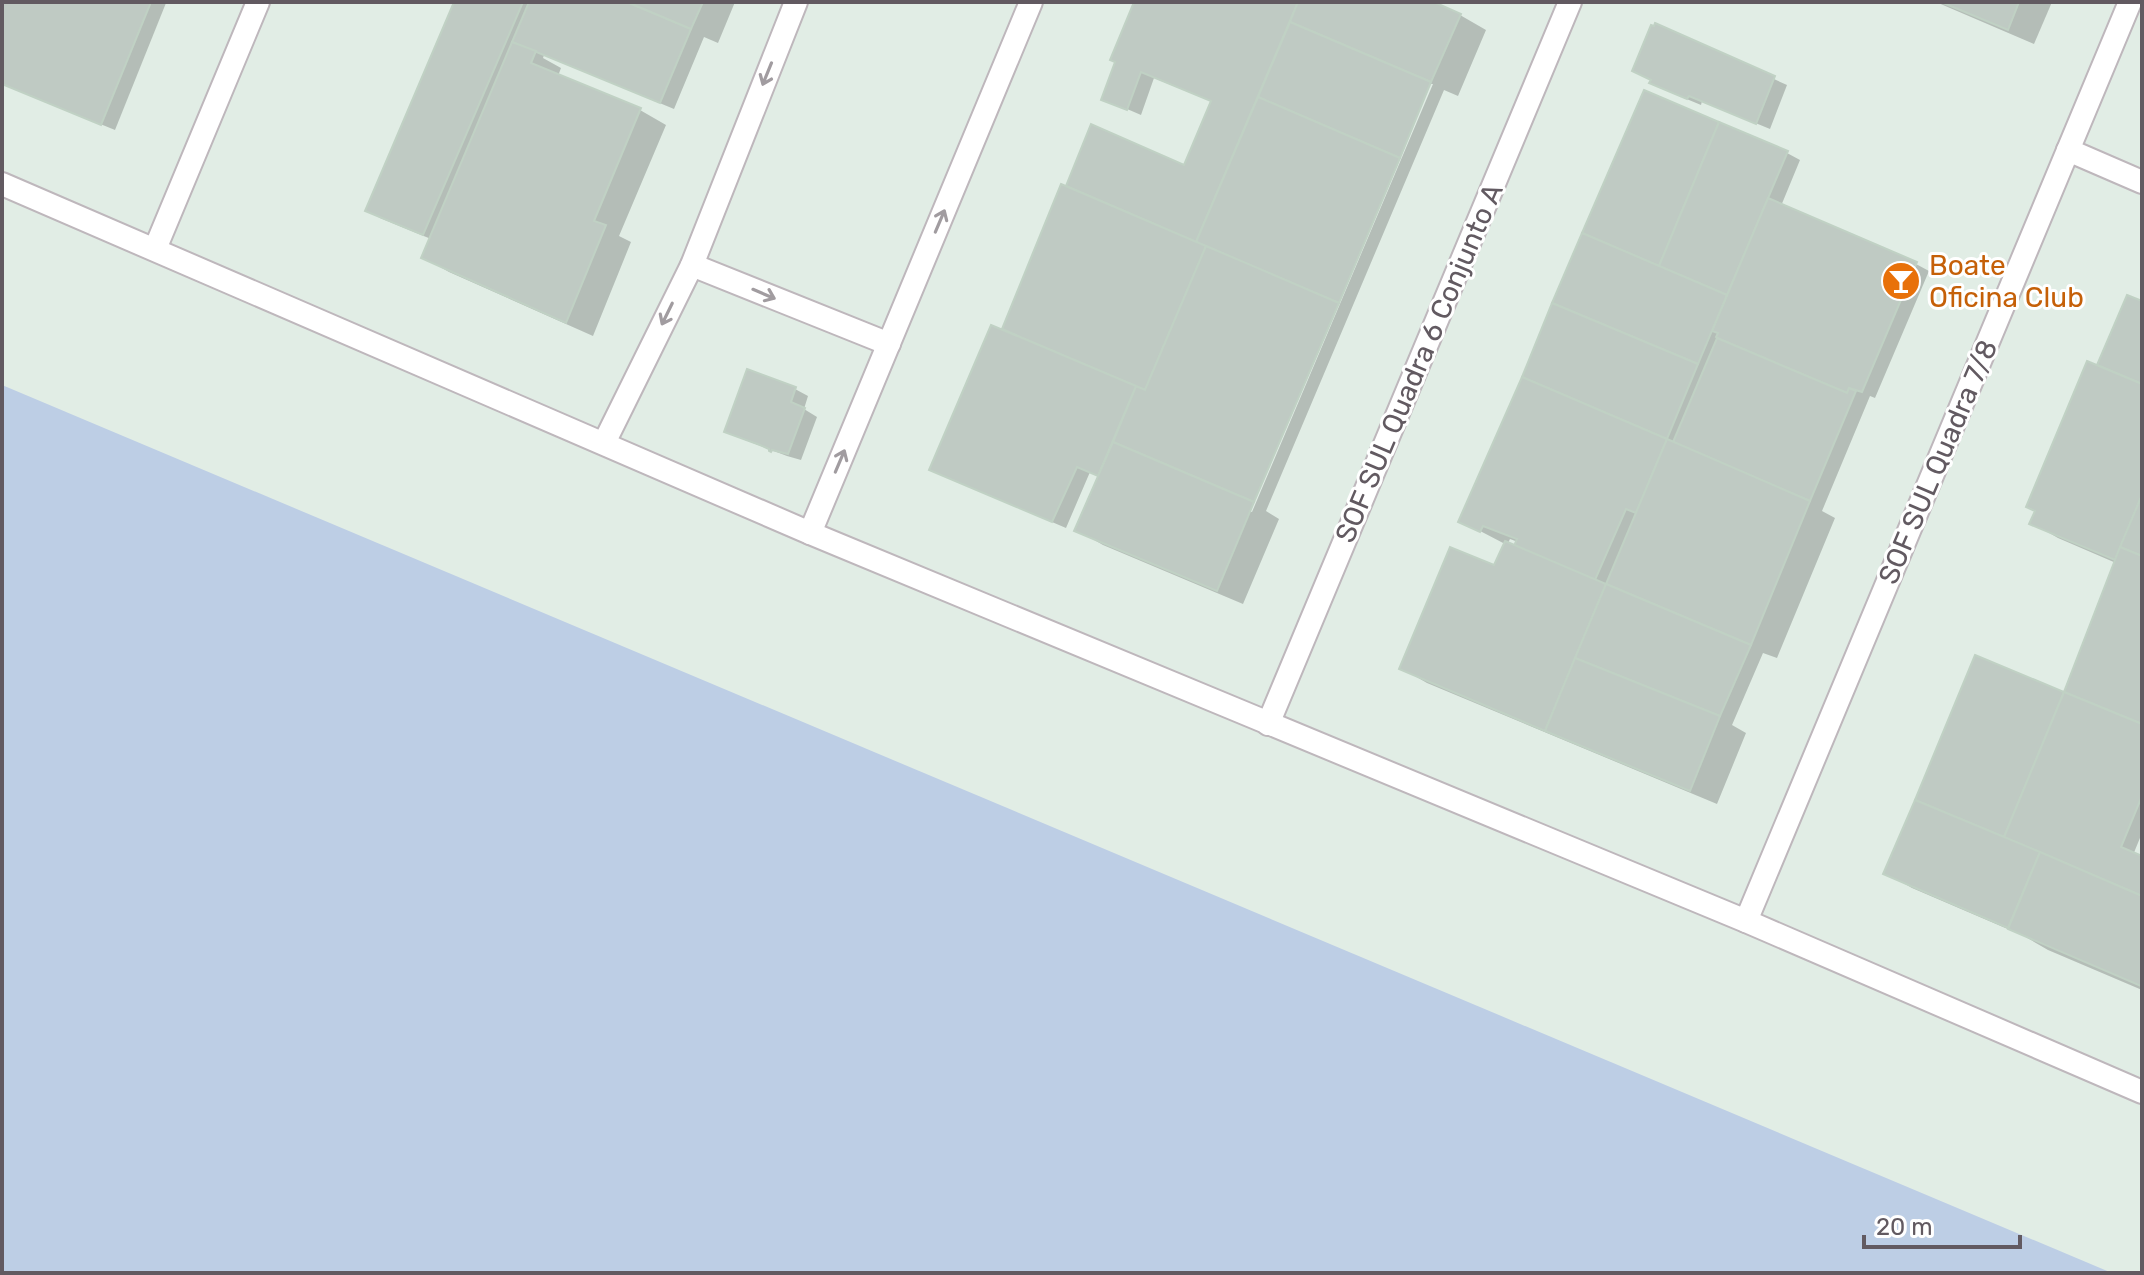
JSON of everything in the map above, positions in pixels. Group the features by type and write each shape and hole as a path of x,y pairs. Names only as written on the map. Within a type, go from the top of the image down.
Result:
{"lane":[{"path":"155,249 258,2"},
{"path":"604,443 692,265 796,2"},
{"path":"810,533 1031,2"},
{"name":"SOF SUL Quadra 6 Conjunto A","path":"1268,724 1570,2"},
{"name":"SOF SUL Quadra 7/8","path":"1746,921 2130,2"},
{"path":"2068,150 2142,182"},
{"path":"2,184 810,533 1746,921 2142,1092"},
{"path":"692,265 889,344"}],"shaded area":[{"path":"2,385 2112,1273 2,1273"}],"building":[{"path":"2,2 151,2 101,125 2,84"},
{"path":"454,2 523,2 423,235 365,211"},
{"path":"529,2 627,2 691,29 660,103 512,42"},
{"path":"627,2 703,2 691,29"},
{"path":"1134,2 1298,2 1196,242 1066,186 1091,124 1184,165 1211,101 1141,72 1127,110 1101,100 1115,62 1110,60"},
{"path":"1298,2 1434,2 1461,14 1431,82 1290,22"},
{"path":"1941,2 2019,2 2008,30"},
{"path":"1290,22 1431,82 1400,158 1258,97"},
{"path":"1655,23 1775,76 1756,124 1649,83 1651,80 1632,71 1651,25"},
{"path":"512,42 536,51 531,63 641,108 594,221 606,225 566,323 421,258"},
{"path":"1644,90 1719,122 1659,266 1582,233"},
{"path":"1258,97 1400,158 1339,303 1196,242"},
{"path":"1719,122 1788,151 1727,295 1659,266"},
{"path":"1061,184 1206,246 1145,390 1002,329"},
{"path":"1768,198 1917,262 1862,392 1849,388 1847,393 1717,338 1718,333 1712,331"},
{"path":"1582,233 1727,295 1698,364 1552,303"},
{"path":"1206,246 1339,303 1254,502 1113,442 1136,386 1145,390"},
{"path":"2127,295 2142,301 2142,384 2097,365"},
{"path":"1552,303 1698,364 1667,439 1522,377"},
{"path":"991,325 1136,386 1098,476 1077,467 1052,522 929,470"},
{"path":"1717,338 1847,393 1849,388 1856,391 1810,501 1673,442"},
{"path":"2087,361 2142,384 2142,495 2115,560 2029,524 2035,511 2026,507"},
{"path":"747,369 796,387 791,402 805,408 788,454 771,452 724,432"},
{"path":"1522,377 1667,439 1636,513 1626,509 1595,580 1514,546 1517,539 1483,526 1480,532 1458,522"},
{"path":"1667,439 1810,501 1751,645 1606,584"},
{"path":"1113,442 1254,502 1217,591 1074,531"},
{"path":"2142,495 2142,556 2120,547"},
{"path":"1505,541 1606,584 1545,731 1399,669 1450,547 1494,565"},
{"path":"2120,547 2142,556 2142,724 2064,692"},
{"path":"1606,584 1751,645 1720,716 1575,658"},
{"path":"1975,655 2064,692 2004,837 1915,800"},
{"path":"1575,658 1720,716 1690,791 1545,731"},
{"path":"2064,692 2142,724 2142,796 2121,847 2142,856 2142,896 2004,837"},
{"path":"1915,800 2040,852 2008,928 1883,874"},
{"path":"2040,852 2142,896 2141,986 2008,929"}],"place":[{"name":"Boate Oficina Club","path":"1901,281"}]}
